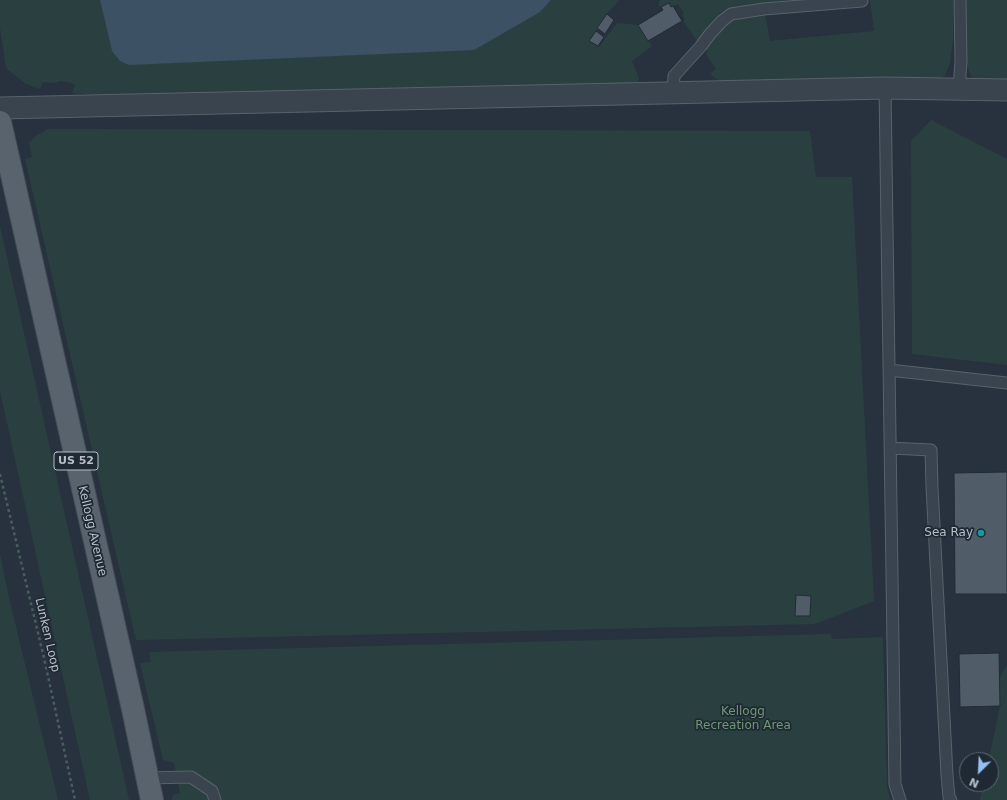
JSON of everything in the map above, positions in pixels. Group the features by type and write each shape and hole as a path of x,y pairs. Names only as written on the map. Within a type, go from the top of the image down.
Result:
{"main road":[{"name":"Kellogg Avenue","path":"0,122 133,709 152,800"}],"street":[{"path":"0,108 885,88 1007,90"}],"lane":[{"path":"959,89 961,61 960,0"},
{"path":"673,93 674,76 722,21 732,14 764,9 862,2"},
{"path":"885,88 895,784 900,800"},
{"path":"889,370 1007,383"},
{"path":"890,448 932,450 932,487 947,775 950,800"},
{"path":"147,778 191,777 212,791 215,800"}],"path":[{"name":"Lunken Loop","path":"0,474 44,658 75,800"}],"green space":[{"path":"0,0 100,0 112,51 540,12 551,0 619,0 607,14 590,41 599,47 617,23 638,25 652,46 632,61 639,79 638,83 158,99 72,93 75,85 72,83 60,81 56,83 43,82 40,89 26,84 6,68 0,28"},
{"path":"660,0 823,0 727,8 719,14 698,42 684,22 685,19 682,15 684,13 678,4 671,7 668,3 661,7 658,5"},
{"path":"870,0 953,0 953,40 950,64 945,75 937,82 729,88 710,74 716,69 706,54 708,42 726,25 739,18 765,13 770,41 874,31"},
{"path":"965,0 1007,0 1007,81 980,81 972,78 967,65"},
{"path":"931,120 1007,159 1007,365 912,354 911,141"},
{"path":"48,129 810,131 816,177 852,177 874,601 815,624 136,640 25,159 32,157 29,143 37,135"},
{"path":"0,226 129,800 90,800 0,391"},
{"path":"0,554 9,598 58,800 0,800"},
{"name":"Kellogg Recreation Area","path":"831,634 832,639 883,637 887,789 891,800 172,800 173,795 180,793 174,763 163,760 140,663 151,662 149,652"},
{"path":"1007,665 1007,800 980,800 982,792 999,792 999,752 991,752 1000,706 999,679"}],"water":[{"path":"100,0 551,0 540,12 474,50 129,65 120,61 112,51"}],"building":[{"path":"669,3 671,7 673,6 682,21 648,41 638,25 663,10 661,7"},
{"path":"607,14 614,20 605,34 597,28"},
{"path":"596,31 604,37 598,46 589,41"},
{"name":"Sea Ray","path":"1007,472 1007,594 955,594 954,473"},
{"path":"796,595 811,596 810,616 795,616"},
{"path":"999,653 1000,706 960,707 959,654"}],"place":[{"name":"Sea Ray","path":"981,533"}]}
